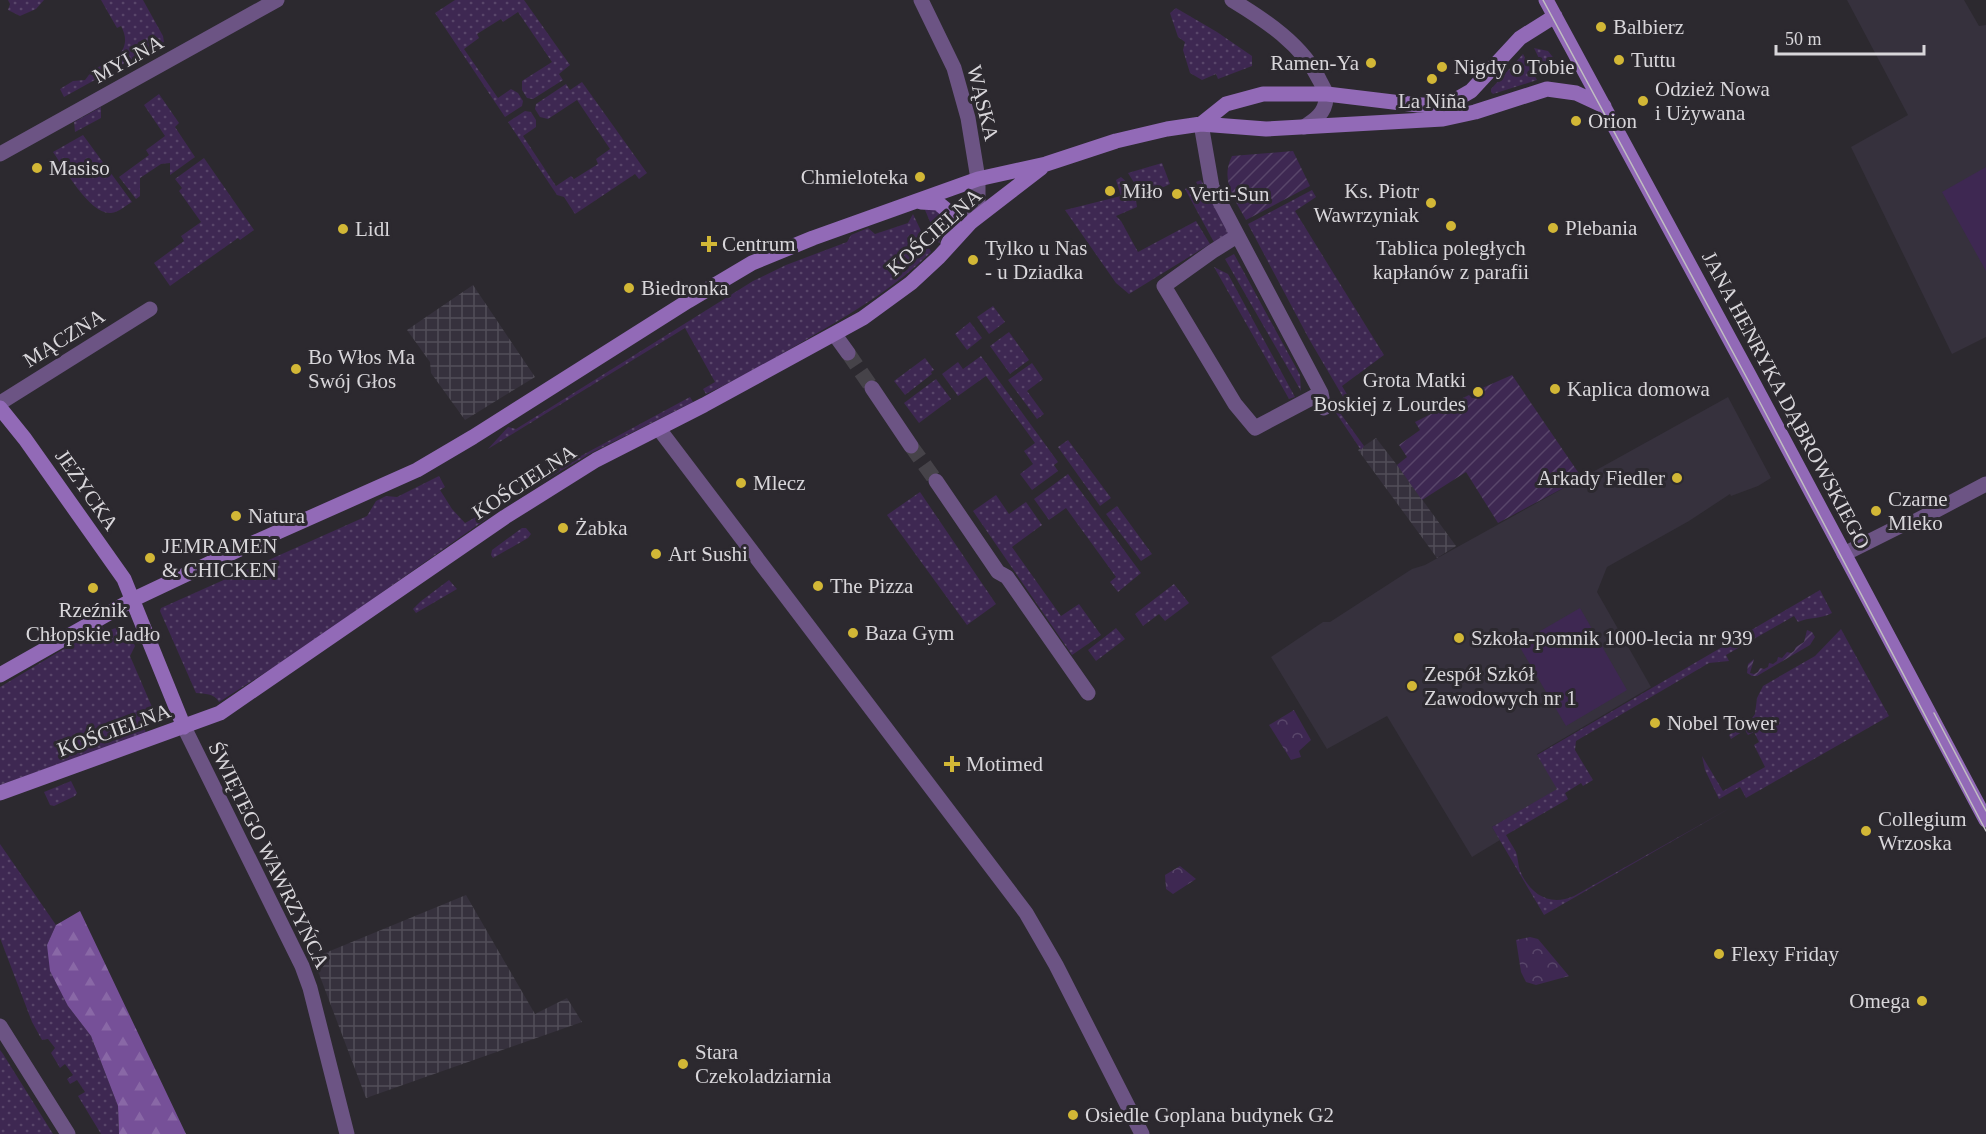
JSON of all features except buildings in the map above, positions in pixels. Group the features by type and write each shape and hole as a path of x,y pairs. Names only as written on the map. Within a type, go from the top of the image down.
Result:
{"street":[{"name":"MYLNA","path":"0,154 277,0"},
{"name":"WĄSKA","path":"921,0 954,68 968,118 978,179 978,200 971,222"},
{"path":"1232,0 1258,17 1295,47 1314,68 1327,94 1326,102 1321,114 1304,127"},
{"name":"JANA HENRYKA DĄBROWSKIEGO","path":"1546,0 1986,820"},
{"name":"KOŚCIELNA","path":"1201,124 1226,105 1263,94 1327,94 1418,105 1438,105 1457,99 1471,91 1521,38 1555,16"},
{"name":"KOŚCIELNA","path":"0,675 132,600 417,470 752,263 813,238 978,179 1046,164 1116,141 1201,124 1266,129 1443,119 1475,112 1547,89 1576,93 1604,106"},
{"path":"1201,124 1212,187 1321,393 1324,408"},
{"name":"KOŚCIELNA","path":"0,793 220,713 516,510 596,460 660,429 863,318 911,283 971,222 1046,164"},
{"path":"915,202 938,203 953,218 955,229 939,257"},
{"path":"1238,236 1164,286 1234,404 1255,428 1321,393"},
{"name":"MĄCZNA","path":"0,403 150,309"},
{"path":"835,334 848,353"},
{"path":"872,388 911,446"},
{"name":"JEŻYCKA","path":"0,408 25,439 124,579 132,600"},
{"path":"660,429 1026,913 1056,965 1142,1134"},
{"path":"936,481 998,572 1007,577 1088,693"},
{"path":"1844,554 1902,525 1914,522 1986,484"},
{"name":"ŚWIĘTEGO WAWRZYŃCA","path":"132,600 184,727 302,966 310,988 347,1134"},
{"path":"0,1026 68,1134"}],"shaded area":[{"path":"1847,0 1964,0 1979,26 1986,25 1986,337 1952,354 1851,147 1908,115"},
{"path":"473,285 535,377 465,420 431,373 430,362 407,330"},
{"path":"1728,397 1771,478 1758,486 1731,496 1730,494 1689,521 1607,567 1597,592 1651,687 1537,754 1558,789 1492,827 1500,840 1472,857 1387,716 1327,749 1271,657 1323,622 1330,622 1412,569 1425,565"},
{"path":"1376,438 1456,546 1437,558 1358,450"},
{"path":"466,895 535,1014 567,998 582,1022 366,1098 313,958"}],"green space":[{"path":"8,0 44,0 36,9 20,16 8,10 10,4"},
{"path":"101,0 143,0 164,42 119,66 115,59 124,48 125,35 121,26 117,28"},
{"path":"455,0 524,0 570,65 559,74 563,80 533,99 527,98 522,90 522,81 552,62 518,12 503,22 501,19 477,34 479,38 464,49 498,98 511,89 518,93 523,101 522,106 505,117 435,13"},
{"path":"1176,8 1252,56 1252,66 1218,79 1216,74 1202,80 1190,73 1183,50 1185,42 1178,37 1170,13"},
{"path":"1534,48 1548,51 1556,61 1555,67 1547,75"},
{"path":"1523,54 1537,80 1493,94 1491,89"},
{"path":"106,63 111,71 64,97 60,89 73,81 85,80 93,70"},
{"path":"582,82 647,173 639,179 635,174 575,214 564,197 557,195 508,122 525,111 531,112 536,120 536,127 523,136 556,186 571,176 574,179 598,164 596,159 610,149 577,100 548,119 540,117 535,109 536,104 566,84 570,90"},
{"path":"159,94 179,123 175,127 195,157 170,175 170,163 161,164 140,178 140,196 136,199 119,177 149,155 146,150 165,136 144,105"},
{"path":"101,107 101,118 75,132 74,122"},
{"path":"83,135 132,202 117,211 103,212 86,199 53,152"},
{"path":"1293,151 1310,186 1246,220 1228,181 1227,173 1232,156"},
{"path":"204,158 254,230 240,240 238,238 170,286 154,263 184,241 181,236 201,222 179,191 182,188 175,179"},
{"path":"1162,163 1170,184 1143,197 1128,173"},
{"path":"1986,167 1986,271 1942,192"},
{"path":"1121,177 1132,190 1137,207 1116,216 1138,252 1196,221 1210,244 1129,294 1116,283 1065,210 1121,196 1116,180"},
{"path":"1201,180 1232,237 1216,246 1185,189 1189,187 1197,201 1204,197 1196,182"},
{"path":"1312,190 1316,197 1295,211 1384,355 1342,386 1351,401 1338,410 1364,446 1361,450 1334,410 1346,402 1309,339 1248,224"},
{"path":"931,209 942,213 948,225 939,243 925,210"},
{"path":"913,214 931,252 878,296 763,365 706,394 703,389 715,382 685,328 488,449 508,427 516,429 753,281 786,265 847,242 851,235 868,228 875,234 908,223"},
{"path":"1234,254 1300,375 1301,391 1225,259"},
{"path":"1214,267 1228,274 1295,397 1289,399"},
{"path":"993,306 1005,322 989,334 977,317"},
{"path":"970,322 982,338 967,350 955,334"},
{"path":"1009,332 1029,360 1010,374 990,346"},
{"path":"981,356 1058,462 1054,465 1058,471 1032,490 1020,474 1033,464 1024,451 1035,443 986,376 958,396 942,374 958,362 963,369"},
{"path":"925,358 934,370 932,374 905,395 894,381"},
{"path":"1032,363 1043,379 1027,391 1044,414 1037,419 1008,380"},
{"path":"1512,375 1582,478 1498,523 1466,472 1422,500 1397,465 1407,457 1399,445 1420,430 1415,422 1469,395 1477,398 1480,389"},
{"path":"936,379 951,399 919,423 904,403"},
{"path":"690,397 693,402 591,453 522,494 514,492"},
{"path":"1068,440 1111,498 1100,506 1058,447"},
{"path":"1068,474 1141,573 1118,592 1110,582 1116,577 1066,508 1049,520 1034,499"},
{"path":"439,476 445,487 440,490 452,509 465,523 478,516 487,515 486,519 299,651 219,702 212,695 196,693 160,611 161,608 367,516 376,501 386,496 397,497"},
{"path":"920,492 996,604 967,625 887,515"},
{"path":"996,495 1009,514 1026,502 1042,525 1012,547 1061,616 1079,604 1101,635 1072,655 973,511"},
{"path":"1117,506 1152,554 1141,561 1106,514"},
{"path":"522,528 526,528 531,534 528,538 493,558 492,550"},
{"path":"449,580 457,589 416,613 413,609 421,601"},
{"path":"1174,584 1189,603 1165,621 1159,614 1143,626 1135,614"},
{"path":"1820,590 1832,613 1798,622 1794,616 1726,655 1729,661 1709,663 1576,741 1575,750 1593,780 1583,786 1581,783 1565,793 1568,799 1506,835 1516,852 1524,879 1541,896 1556,900 1574,896 1730,808 1544,915 1492,827 1557,789 1537,755"},
{"path":"1580,608 1627,690 1566,726 1518,644"},
{"path":"102,626 106,632 117,627 125,628 135,646 130,656 152,707 143,724 146,733 0,785 0,687"},
{"path":"1116,628 1125,639 1096,661 1088,650"},
{"path":"1841,629 1889,716 1746,798 1740,787 1719,799 1705,770 1702,756 1723,791 1765,767 1754,745 1759,742 1754,732 1748,735 1745,730 1731,739 1729,735 1750,721 1755,714 1757,698 1763,686 1815,656"},
{"path":"1807,630 1815,637 1810,645 1757,676 1747,673 1748,664 1754,659 1750,673 1754,674 1760,668 1768,667 1769,663 1773,664 1778,657 1782,658 1787,652 1794,651 1804,642"},
{"path":"1294,710 1311,740 1299,751 1301,757 1291,760 1269,725"},
{"path":"71,781 77,793 75,796 54,806 50,805 44,792"},
{"path":"0,844 56,925 47,945 68,1006 91,1036 118,1106 119,1134 101,1134 78,1096 85,1092 77,1080 70,1084 67,1079 73,1075 65,1064 60,1068 51,1053 55,1048 48,1039 42,1040 32,1022 0,938"},
{"path":"1180,866 1196,879 1173,894 1166,889 1165,875"},
{"path":"80,911 186,1134 119,1134 118,1106 91,1036 68,1006 50,971 47,945 56,925"},
{"path":"1530,937 1538,939 1569,976 1536,985 1526,982 1521,972 1516,940"},
{"path":"0,1050 3,1054 53,1134 0,1134"}],"tunnel":[{"path":"848,353 872,388"},
{"path":"911,446 936,481"}],"tram line":[{"path":"1543,0 1756,395 1986,831"},
{"path":"1934,713 1986,811"}],"place":[{"name":"Balbierz","path":"1601,27"},
{"name":"Tuttu","path":"1619,60"},
{"name":"Ramen-Ya","path":"1371,63"},
{"name":"Nigdy o Tobie","path":"1442,67"},
{"name":"La Niña","path":"1432,79"},
{"name":"Odzież Nowa i Używana","path":"1643,101"},
{"name":"Orion","path":"1576,121"},
{"name":"Masiso","path":"37,168"},
{"name":"Chmieloteka","path":"920,177"},
{"name":"Miło","path":"1110,191"},
{"name":"Verti-Sun","path":"1177,194"},
{"name":"Ks. Piotr Wawrzyniak","path":"1431,203"},
{"name":"Tablica poległych kapłanów z parafii","path":"1451,226"},
{"name":"Plebania","path":"1553,228"},
{"name":"Lidl","path":"343,229"},
{"name":"Centrum","path":"709,244"},
{"name":"Tylko u Nas - u Dziadka","path":"973,260"},
{"name":"Biedronka","path":"629,288"},
{"name":"Bo Włos Ma Swój Głos","path":"296,369"},
{"name":"Kaplica domowa","path":"1555,389"},
{"name":"Grota Matki Boskiej z Lourdes","path":"1478,392"},
{"name":"Arkady Fiedler","path":"1677,478"},
{"name":"Mlecz","path":"741,483"},
{"name":"Czarne Mleko","path":"1876,511"},
{"name":"Natura","path":"236,516"},
{"name":"Żabka","path":"563,528"},
{"name":"Art Sushi","path":"656,554"},
{"name":"JEMRAMEN & CHICKEN","path":"150,558"},
{"name":"The Pizza","path":"818,586"},
{"name":"Rzeźnik Chłopskie Jadło","path":"93,588"},
{"name":"Baza Gym","path":"853,633"},
{"name":"Szkoła-pomnik 1000-lecia nr 939","path":"1459,638"},
{"name":"Zespół Szkół Zawodowych nr 1","path":"1412,686"},
{"name":"Nobel Tower","path":"1655,723"},
{"name":"Motimed","path":"952,764"},
{"name":"Collegium Wrzoska","path":"1866,831"},
{"name":"Flexy Friday","path":"1719,954"},
{"name":"Omega","path":"1922,1001"},
{"name":"Stara Czekoladziarnia","path":"683,1064"},
{"name":"Osiedle Goplana budynek G2","path":"1073,1115"}]}
